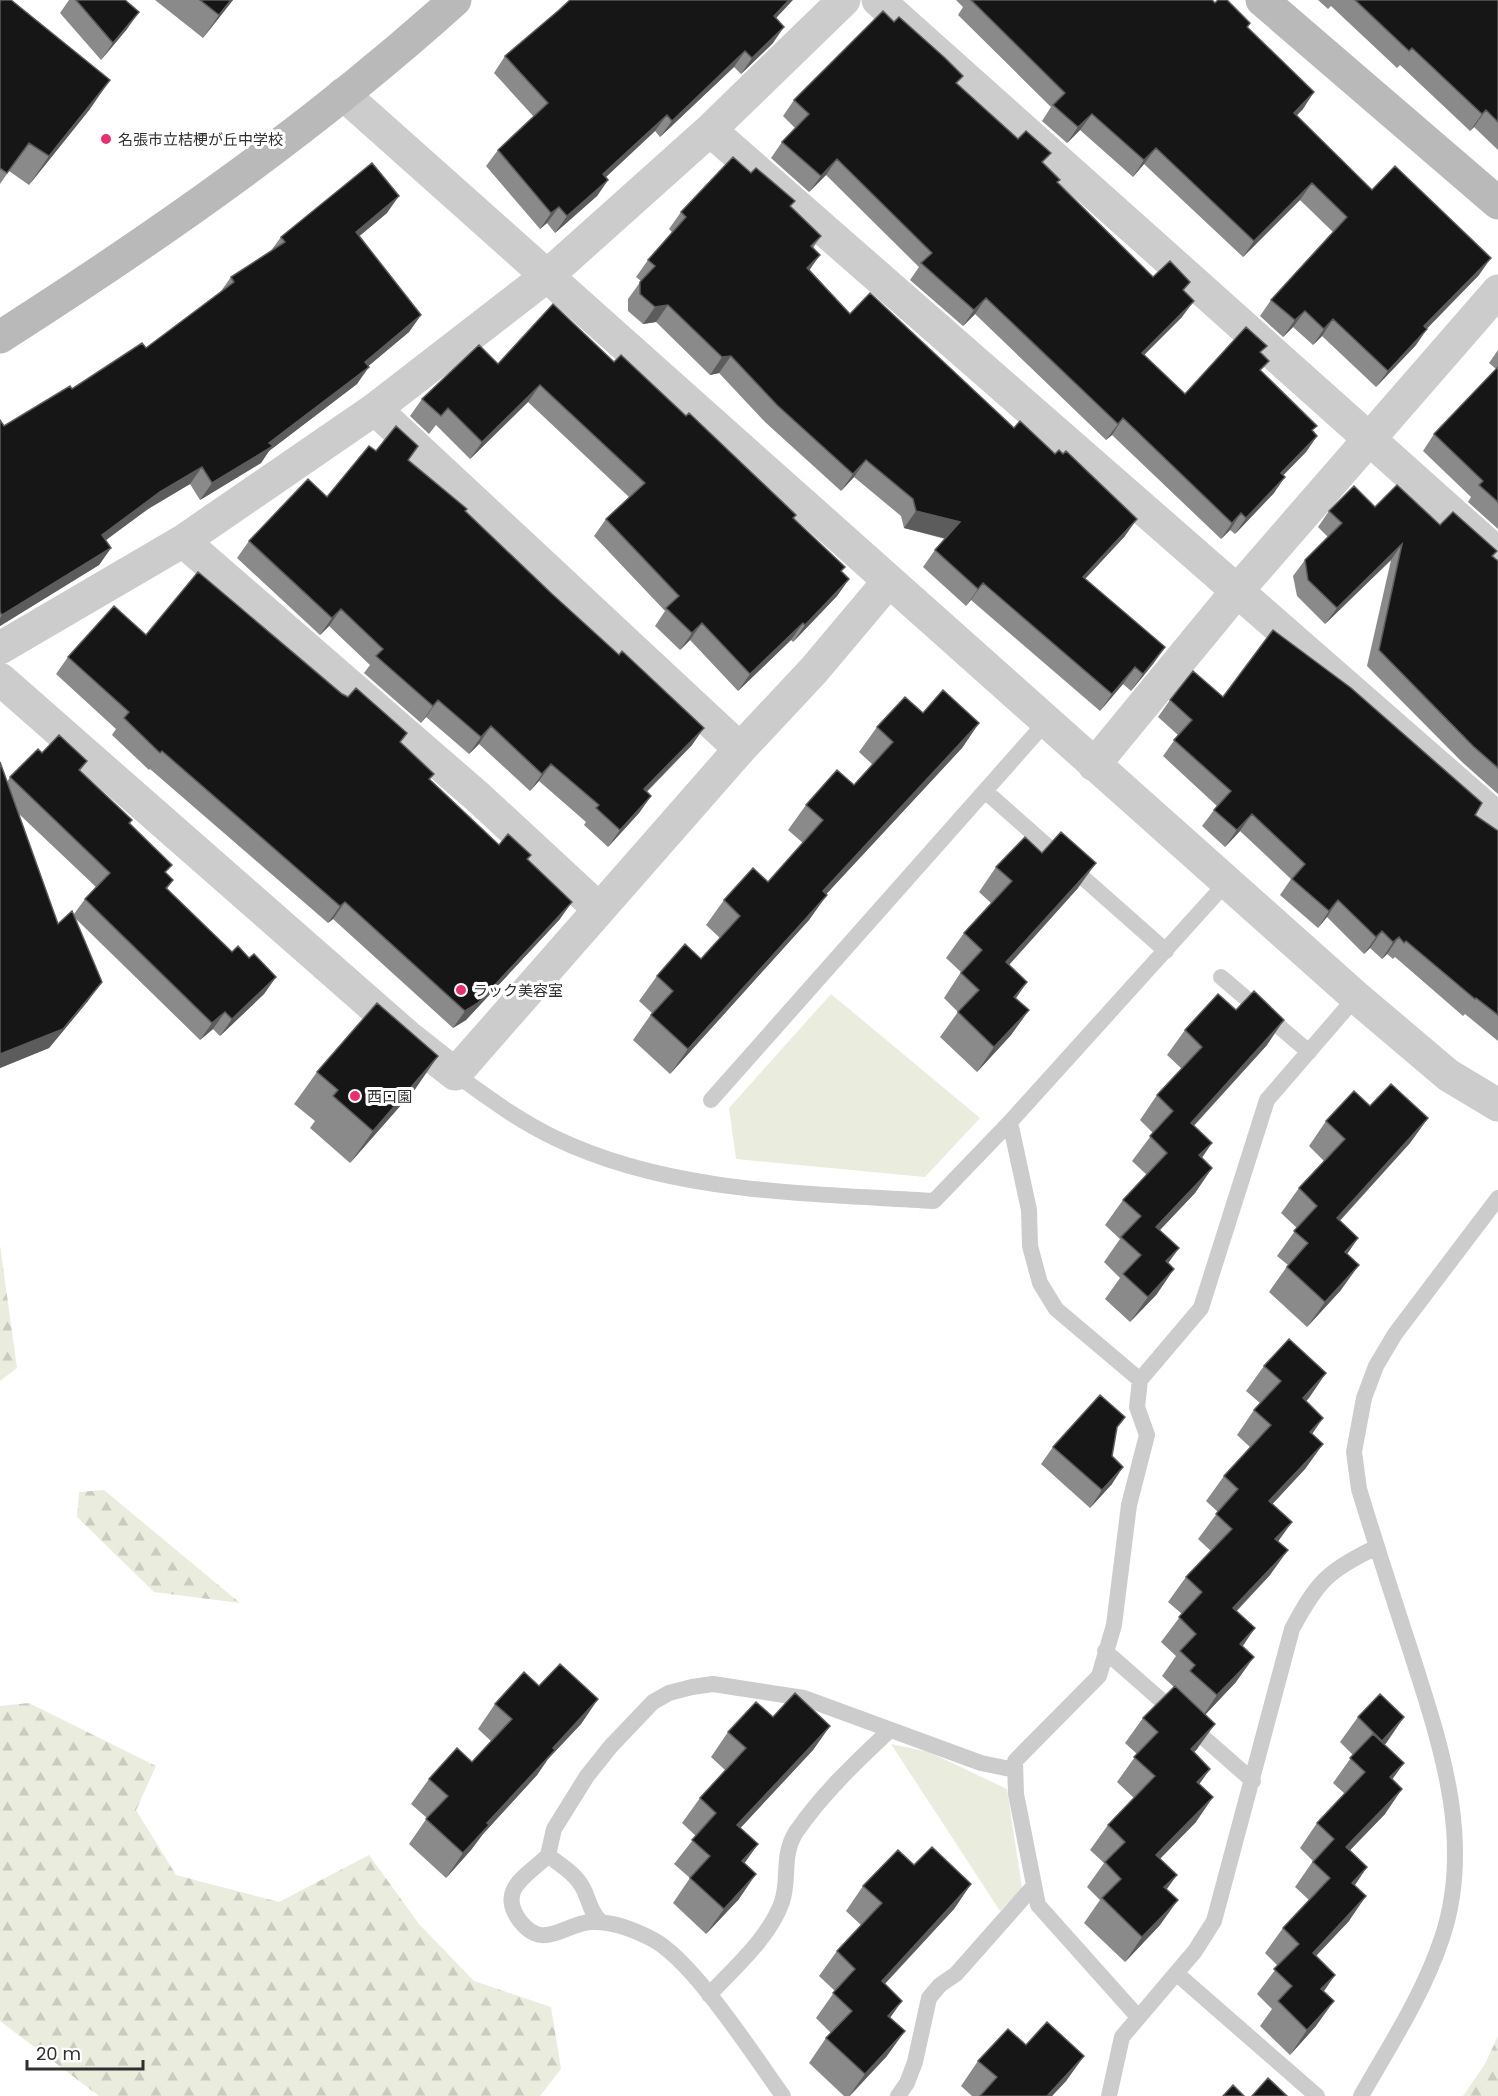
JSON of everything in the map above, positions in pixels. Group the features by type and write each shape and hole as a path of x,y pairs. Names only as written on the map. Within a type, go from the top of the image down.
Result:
{"street":[{"path":"0,337 108,268 234,180 405,46 455,0"},
{"path":"0,648 183,541 375,409 547,276 710,130 844,0"},
{"path":"878,0 1498,554"},
{"path":"1262,0 1498,203"},
{"path":"343,94 1356,997 1448,1075 1498,1105"},
{"path":"710,130 1498,819"},
{"path":"1094,765 1237,591 1498,291"},
{"path":"375,409 740,749"},
{"path":"183,541 479,798 599,909"},
{"path":"0,679 408,1037 455,1074 740,749 814,670 888,582"}],"lane":[{"path":"711,1100 1046,722"},
{"path":"986,791 1166,951"},
{"path":"455,1074 506,1110 555,1138 609,1160 659,1173 761,1190 934,1202 1010,1122 1227,882"},
{"path":"1221,976 1310,1052"},
{"path":"1138,2017 1038,1905 1032,1888 1016,1794 1015,1761 1099,1676 1114,1625 1129,1505 1147,1435 1137,1407 1140,1380 1201,1308 1267,1100 1356,997"},
{"path":"1010,1122 1029,1210 1030,1246 1040,1283 1056,1309 1140,1380"},
{"path":"1361,2096 1417,1998 1442,1938 1455,1884 1455,1846 1442,1750 1359,1489 1354,1452 1365,1398 1376,1366 1395,1334 1498,1198"},
{"path":"1109,2096 1122,2037 1195,1951 1215,1921 1292,1629 1306,1602 1340,1564 1377,1547"},
{"path":"1105,1651 1253,1781"},
{"path":"783,2096 709,1995 680,1962 654,1940 625,1927 600,1921 587,1922 554,1935 543,1935 530,1929 520,1920 513,1901 516,1885 549,1855 554,1830 587,1776 632,1722 653,1702 669,1693 713,1684 769,1690 804,1698 889,1731 981,1762 1015,1770"},
{"path":"709,1995 763,1936 777,1914 786,1881 785,1857 795,1833 828,1792 889,1731"},
{"path":"549,1855 577,1878 584,1889 591,1912 600,1921"},
{"path":"898,2096 907,2084 915,2062 929,1998 940,1985 956,1974 1032,1888"},
{"path":"1176,1973 1317,2096"}],"green space":[{"path":"831,994 980,1118 925,1177 736,1159 729,1108"},
{"path":"0,1245 17,1368 0,1381"},
{"path":"104,1490 240,1603 154,1592 77,1517 79,1492"},
{"path":"29,1703 156,1766 136,1810 176,1875 279,1902 369,1855 419,1924 474,1981 551,2007 561,2069 540,2096 99,2096 0,2021 0,1706"},
{"path":"891,1744 929,1752 1007,1789 1022,1888 1000,1911"},
{"path":"1498,2036 1498,2096 1463,2096 1485,2064"}],"building":[{"path":"1,0 11,0 110,80 49,156 29,143 7,173 0,168"},
{"path":"76,0 125,0 139,12 113,43"},
{"path":"200,0 231,0 219,15"},
{"path":"570,0 789,0 774,16 784,27 752,58 745,51 672,121 667,115 603,174 608,180 567,216 559,207 551,213 498,150 548,103 505,56"},
{"path":"971,0 1212,0 1215,3 1218,0 1227,0 1250,23 1247,27 1314,92 1294,113 1372,190 1395,166 1491,258 1424,326 1427,329 1388,371 1333,319 1324,329 1305,311 1295,320 1271,300 1347,217 1312,183 1254,241 1156,148 1144,160 1092,114 1078,127 1053,105 1065,93"},
{"path":"1355,0 1498,0 1498,122 1486,110 1482,114 1412,48 1409,51"},
{"path":"883,11 894,22 899,17 945,58 963,76 956,83 1018,139 1026,131 1051,153 1042,162 1060,180 1057,182 1153,277 1170,261 1190,282 1183,290 1194,301 1142,353 1185,394 1246,327 1267,346 1260,352 1269,361 1260,370 1317,426 1312,430 1317,436 1281,473 1285,477 1246,518 1241,513 1232,523 1123,418 1118,424 986,298 974,310 921,263 932,253 837,159 821,176 782,142 809,114 794,100"},
{"path":"733,157 751,173 756,168 795,201 790,206 821,236 811,246 820,255 807,268 850,314 870,293 1014,428 1020,421 1055,454 1059,450 1063,454 1066,451 1137,519 1083,577 1165,647 1143,674 1135,667 1112,694 983,583 978,589 935,550 960,522 916,511 913,499 866,460 853,474 777,405 731,356 722,357 668,305 655,307 640,294 640,282 655,266 648,260 686,217 681,212"},
{"path":"372,163 399,196 356,232 421,315 365,362 369,367 269,443 273,446 212,483 202,467 160,492 102,535 111,548 2,615 0,612 0,420 4,426 70,386 72,389 142,343 146,348 234,282 231,277 285,242 281,237"},
{"path":"553,304 614,362 621,355 686,416 689,413 796,515 793,518 845,567 841,571 849,579 805,625 803,623 750,674 702,623 692,633 666,608 679,596 606,519 645,483 540,385 482,442 448,408 441,416 422,399 479,345 498,364"},
{"path":"1498,367 1498,502 1479,485 1483,481 1434,434"},
{"path":"396,426 418,446 408,460 467,509 465,511 552,594 619,655 622,651 704,728 644,789 651,796 620,830 596,808 599,805 551,764 542,774 491,726 481,737 438,700 433,706 376,656 383,649 341,609 332,618 249,541 308,479 327,497 369,446 376,451"},
{"path":"1397,485 1440,525 1453,512 1497,551 1492,556 1498,561 1498,768 1473,746 1379,650 1402,544 1337,608 1308,580 1305,560 1342,523 1329,511 1354,486 1375,507"},
{"path":"198,572 342,694 348,697 356,688 407,733 400,742 434,774 429,779 499,845 508,834 531,855 527,859 572,902 478,1003 465,1011 345,902 340,906 162,751 160,753 124,718 129,712 68,657 114,606 146,635"},
{"path":"1273,630 1351,688 1482,803 1475,815 1498,831 1498,1015 1475,999 1406,941 1404,943 1399,937 1393,942 1382,931 1376,937 1338,900 1329,911 1292,879 1305,864 1252,814 1237,830 1214,810 1231,791 1174,740 1192,720 1170,700 1193,671 1223,697"},
{"path":"943,690 979,723 823,891 827,895 688,1049 651,1015 673,991 657,976 685,944 701,959 740,916 724,900 753,868 768,882 823,820 806,805 837,770 854,785 893,742 877,727 905,697 923,713"},
{"path":"59,735 87,761 79,770 132,820 129,823 172,865 165,872 173,880 166,888 232,952 238,946 249,958 254,954 276,977 232,1019 225,1012 212,1023 85,899 110,873 10,777 38,749 42,753"},
{"path":"0,762 58,924 72,911 102,982 63,1029 0,1054"},
{"path":"1061,832 1096,863 1006,962 1027,982 1014,997 1029,1010 994,1047 958,1012 979,990 961,973 982,950 964,933 1012,881 996,867 1025,837 1042,853"},
{"path":"1254,991 1284,1020 1191,1123 1212,1143 1199,1155 1212,1168 1156,1227 1179,1248 1166,1261 1174,1269 1148,1297 1123,1274 1141,1255 1121,1237 1141,1216 1123,1200 1167,1153 1150,1136 1173,1111 1157,1095 1202,1047 1185,1030 1218,994 1236,1010"},
{"path":"377,1003 438,1056 373,1131 333,1096 338,1090 317,1072"},
{"path":"1391,1084 1428,1118 1337,1218 1358,1238 1345,1252 1359,1265 1325,1302 1287,1267 1308,1243 1294,1231 1317,1206 1299,1188 1345,1139 1326,1121 1354,1091 1370,1106"},
{"path":"1289,1339 1326,1373 1303,1398 1323,1418 1310,1432 1323,1444 1269,1501 1292,1522 1275,1539 1288,1550 1233,1608 1255,1628 1240,1644 1254,1657 1217,1695 1190,1671 1195,1665 1180,1651 1196,1634 1179,1617 1202,1592 1186,1577 1232,1529 1216,1514 1238,1489 1224,1476 1271,1425 1254,1410 1281,1381 1264,1366"},
{"path":"1100,1395 1125,1417 1117,1427 1112,1456 1123,1467 1102,1490 1053,1447"},
{"path":"560,1664 598,1699 463,1853 426,1819 448,1796 429,1779 457,1748 472,1762 512,1719 495,1704 524,1672 539,1686"},
{"path":"1175,1686 1215,1724 1191,1749 1210,1769 1197,1782 1213,1797 1156,1855 1177,1875 1164,1887 1178,1900 1142,1937 1102,1898 1121,1879 1105,1862 1125,1842 1108,1825 1155,1776 1134,1757 1158,1732 1143,1718"},
{"path":"795,1693 830,1726 737,1825 758,1844 742,1861 756,1874 724,1909 690,1878 710,1856 692,1840 716,1813 700,1798 746,1748 728,1732 756,1702 773,1717"},
{"path":"1380,1694 1404,1717 1382,1741 1358,1717"},
{"path":"1373,1734 1404,1763 1390,1777 1402,1789 1346,1847 1367,1867 1352,1883 1366,1896 1313,1953 1335,1975 1321,1989 1334,2001 1307,2030 1278,2001 1292,1986 1274,1969 1299,1944 1283,1928 1330,1878 1313,1862 1334,1839 1317,1823 1365,1772 1350,1758"},
{"path":"932,1847 971,1884 882,1981 902,2001 888,2016 905,2031 865,2074 826,2038 852,2011 833,1993 855,1969 837,1951 882,1903 863,1886 898,1850 914,1865"},
{"path":"1047,2022 1084,2056 1047,2096 980,2096 997,2077 978,2061 1008,2029 1026,2045"},
{"path":"1268,2078 1287,2096 1252,2096"},
{"path":"1233,2085 1244,2096 1223,2096"}],"place":[{"name":"名張市立桔梗が丘中学校","path":"106,139"},
{"name":"ラック美容室","path":"461,990"},
{"name":"西口園","path":"355,1096"}]}
